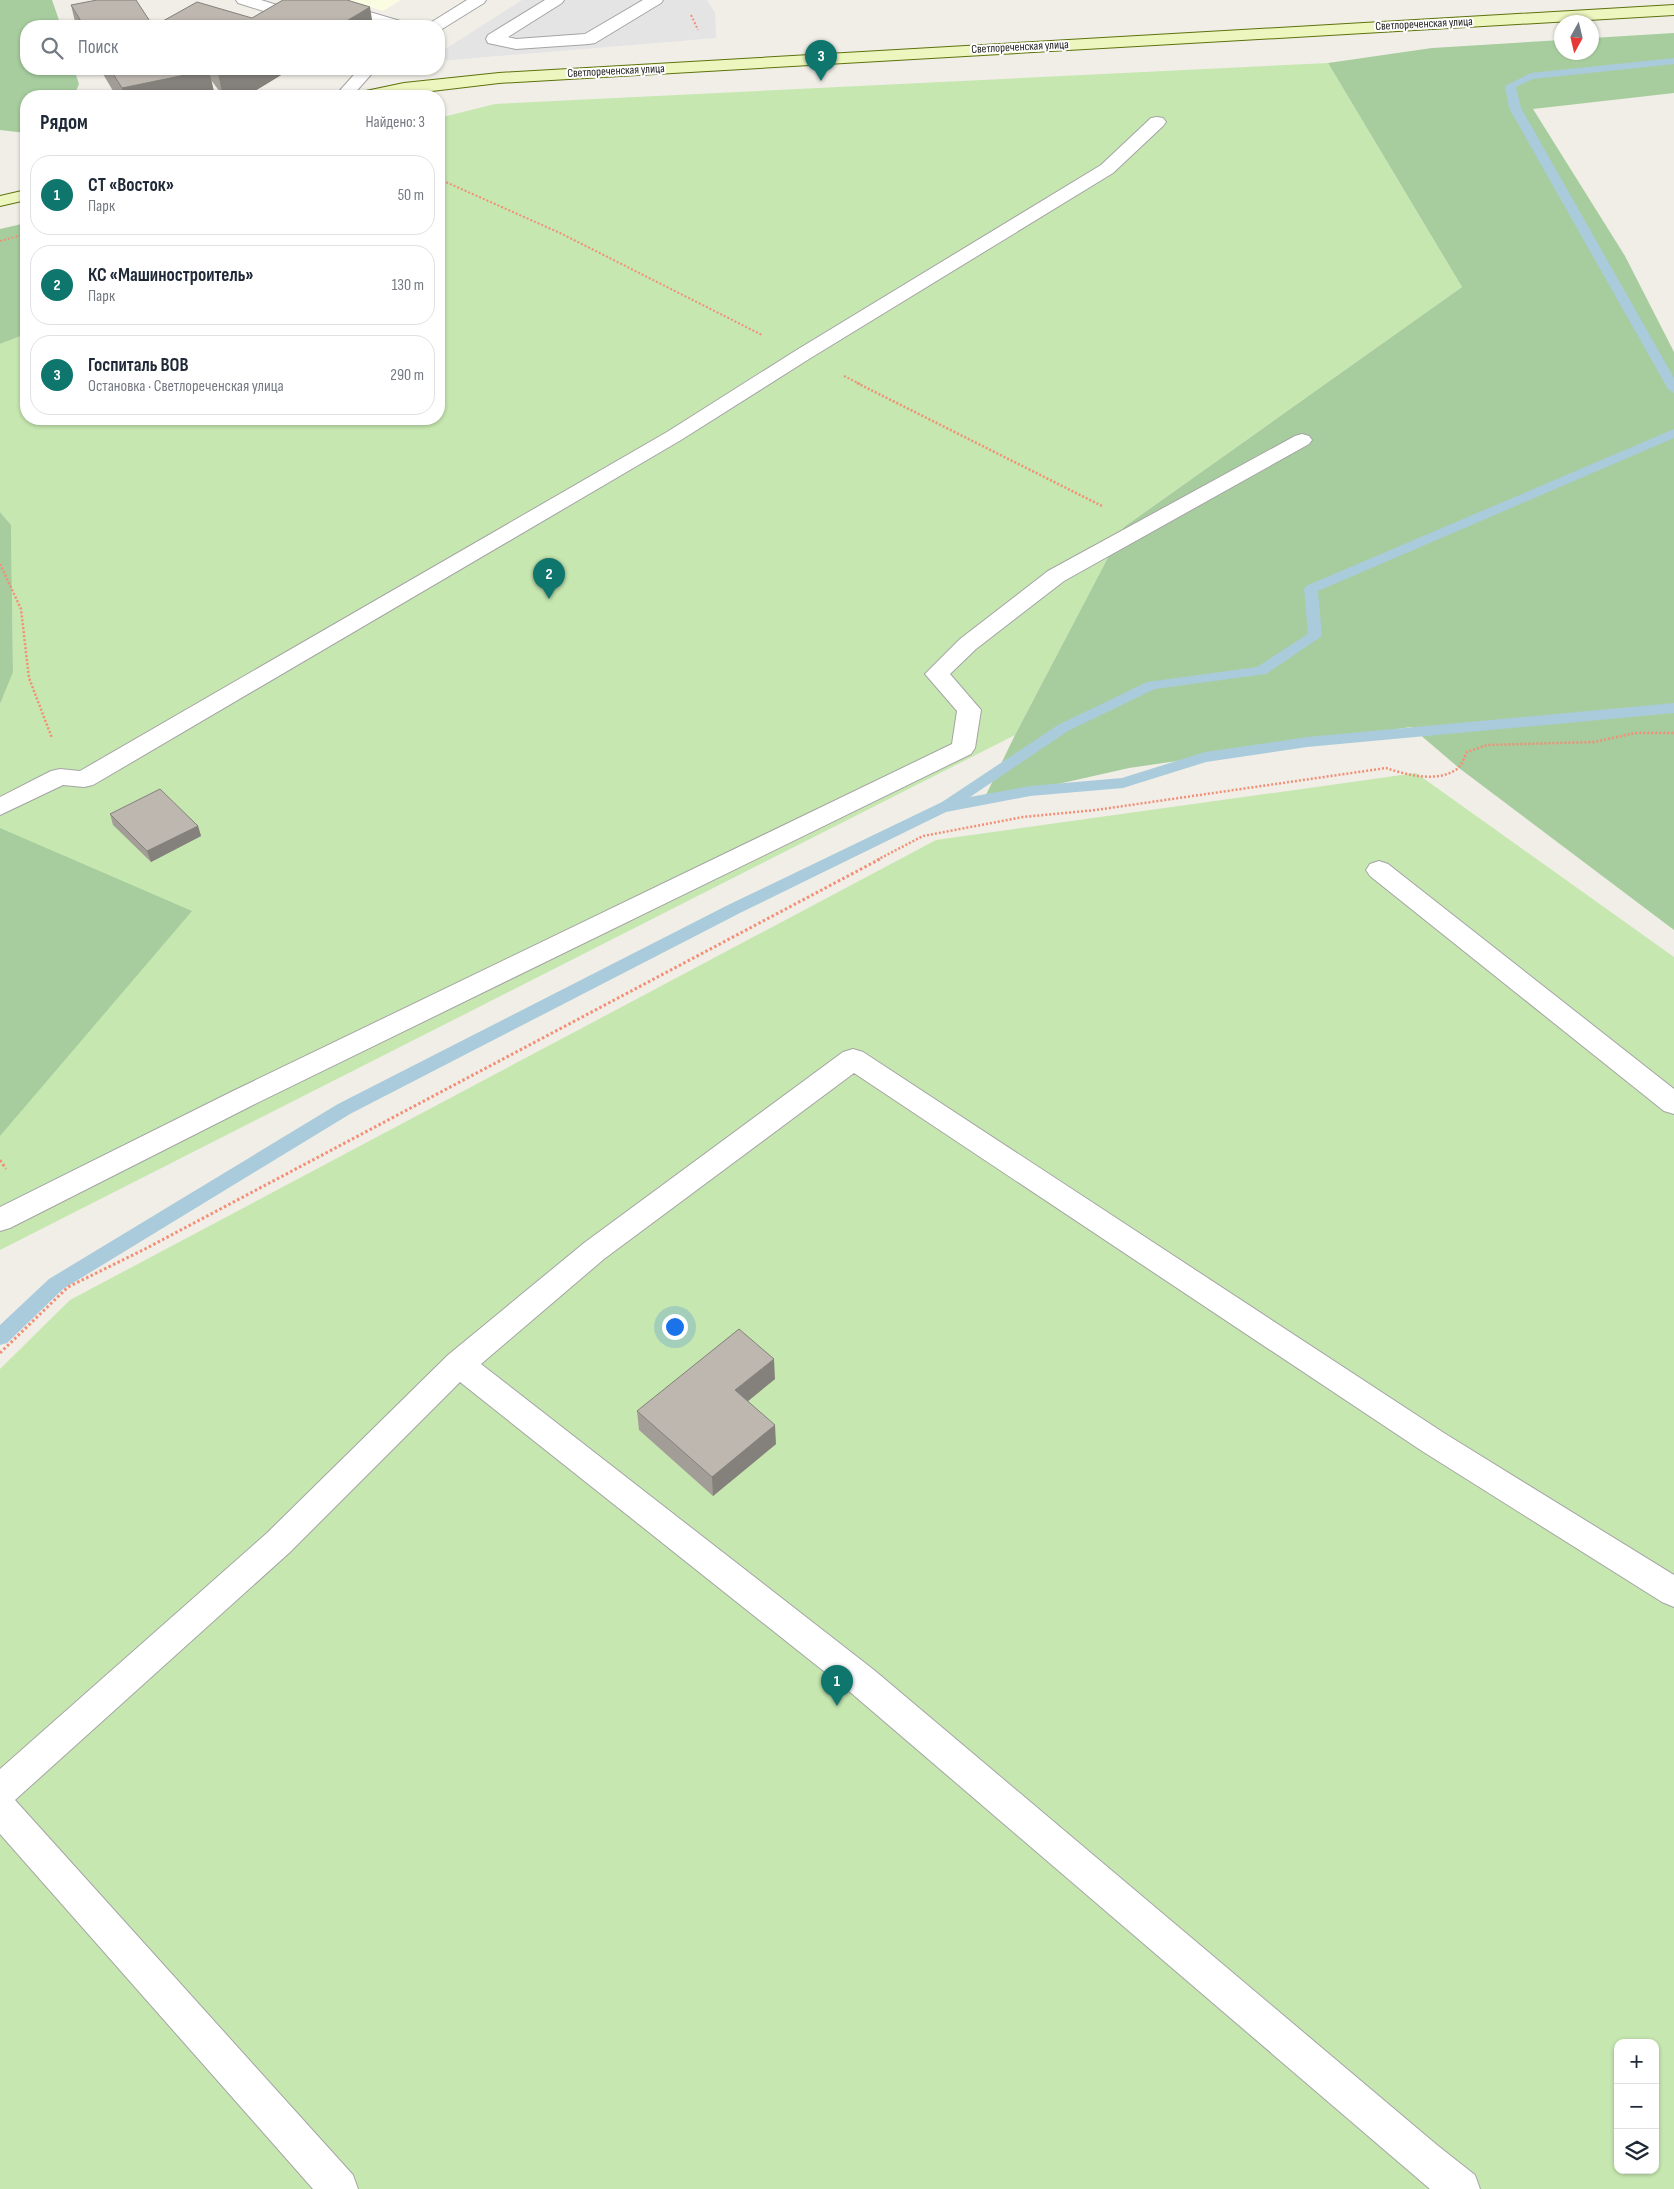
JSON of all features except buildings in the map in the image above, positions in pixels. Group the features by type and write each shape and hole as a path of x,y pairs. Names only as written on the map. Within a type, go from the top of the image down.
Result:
{"main road":[{"name":"Светлореченская улица","path":"395,90 499,78 1674,10"},
{"path":"0,201 20,196"}],"street":[{"path":"244,0 279,11 325,4 380,20"},
{"path":"279,11 300,0"},
{"path":"445,20 478,0"},
{"path":"556,0 494,39 516,44 590,39 655,0"},
{"path":"349,90 362,75"},
{"path":"0,807 60,777 84,779 674,436 810,350 1107,169 1157,122"},
{"path":"0,1220 261,1089 963,748 969,710 937,674 968,644 1056,576 1302,440"},
{"path":"1379,870 1674,1104"},
{"path":"0,1791 278,1543 459,1364 594,1251 853,1060 1432,1442 1674,1592"},
{"path":"459,1364 862,1681 1461,2189"},
{"path":"0,1808 339,2189"}],"path":[{"path":"0,241 20,236"},
{"path":"0,564 22,609 29,678 54,742 60,777"},
{"path":"0,1353 68,1287 154,1245 923,836 1023,817 1096,810 1386,768 1426,777 1443,776 1458,768 1467,752 1488,745 1594,742 1635,733 1674,733"}],"shaded area":[{"path":"347,0 401,0 383,11"},
{"path":"522,0 707,0 715,13 716,38 445,61 445,49"}],"green space":[{"path":"0,0 52,0 59,20 20,20 20,75 76,75 79,84 76,90 20,90 20,132 0,130"},
{"path":"1674,33 1674,93 1533,109 1625,256 1674,352 1674,930 1459,768 1411,727 1129,768 983,801 1015,735 1124,527 1462,287 1328,63 1432,48 1554,40 1554,60 1599,60 1599,38"},
{"path":"1328,63 1462,287 1124,527 1015,735 0,1250 0,704 13,671 11,525 0,512 0,344 20,336 20,425 445,425 445,116 495,104"},
{"path":"20,224 20,336 0,344 0,229"},
{"path":"0,512 11,525 13,672 0,704"},
{"path":"1416,773 1674,957 1674,2189 0,2189 0,1369 70,1300 936,840"},
{"path":"0,828 192,911 0,1136"}],"waterway":[{"path":"1674,61 1531,76 1510,86 1515,108 1674,389"},
{"path":"949,803 1063,728 1152,685 1261,671 1315,636 1311,589 1674,433"},
{"path":"0,1337 56,1284 344,1109 734,909 942,807 1030,791 1123,783 1205,757 1307,742 1674,708"}],"place":[{"name":"Госпиталь ВОВ","path":"821,81"},
{"name":"КС «Машиностроитель»","path":"549,599"},
{"name":"СТ «Восток»","path":"837,1706"}]}
